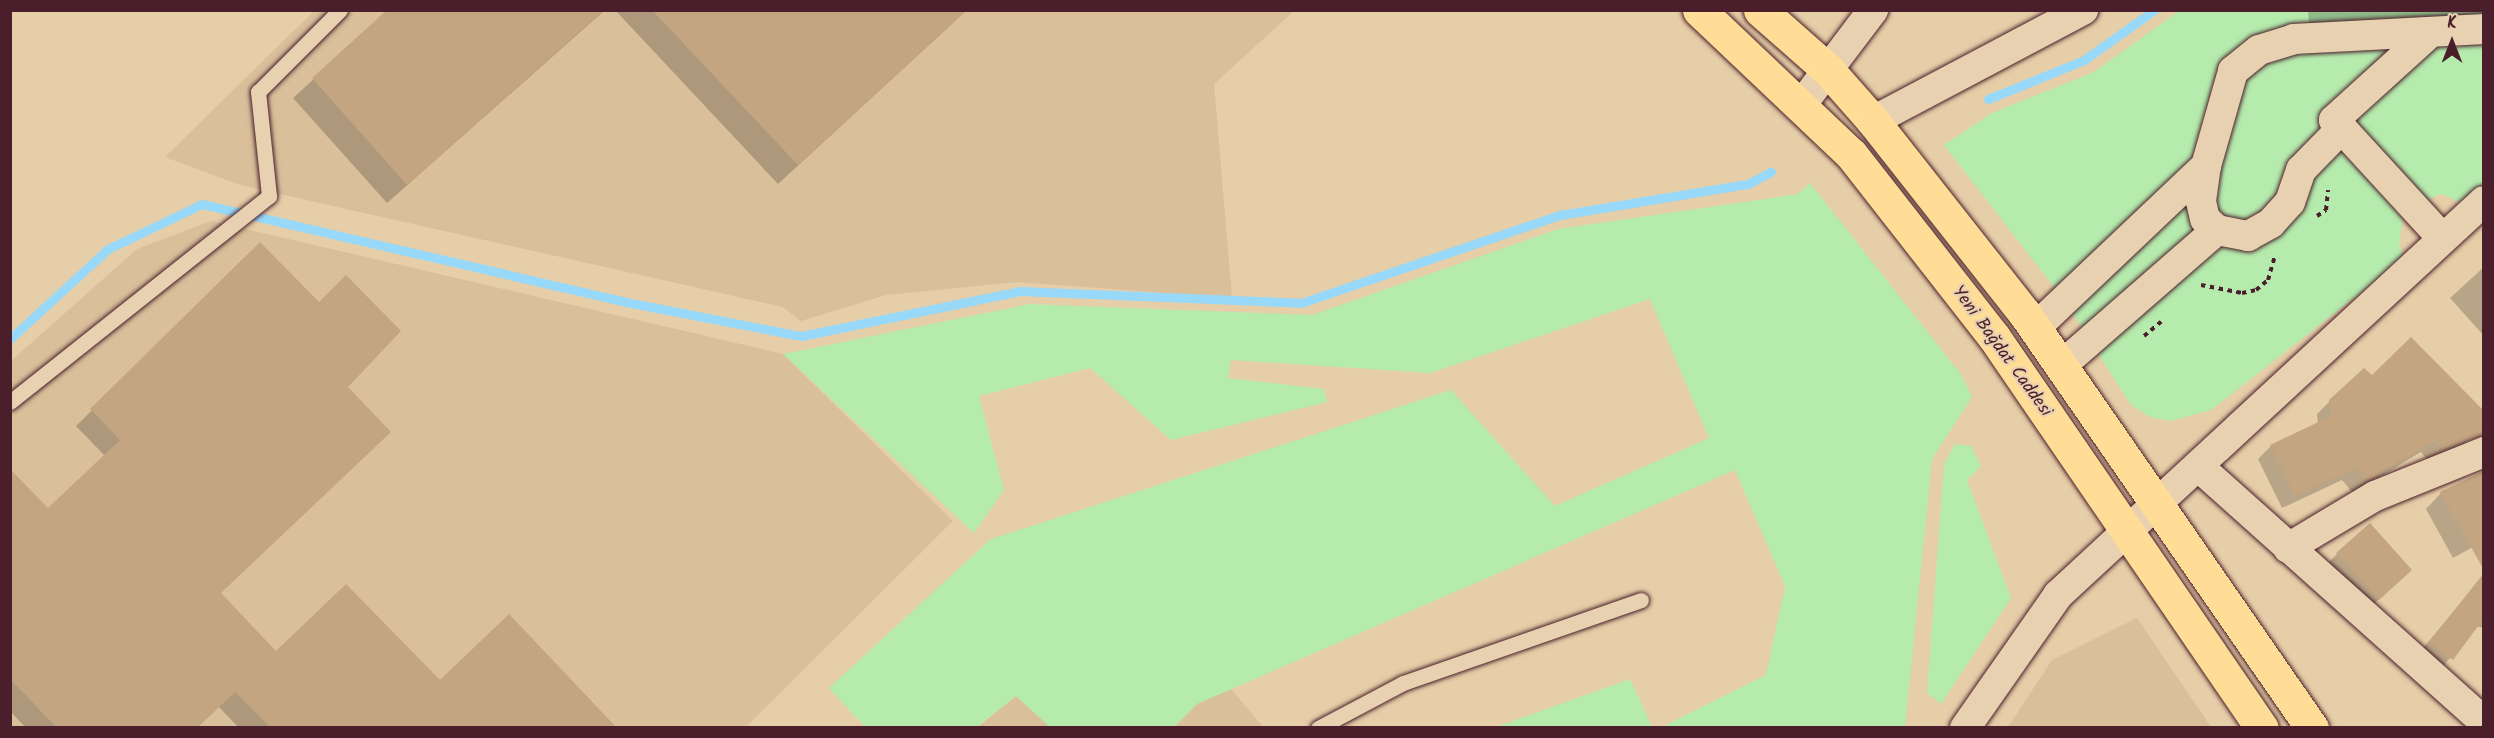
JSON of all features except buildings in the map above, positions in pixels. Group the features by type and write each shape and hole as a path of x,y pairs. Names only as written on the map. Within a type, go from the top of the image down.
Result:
{"main road":[{"name":"Yeni Bağdat Caddesi","path":"1700,10 1802,104 1851,154 1994,337 2126,534 2262,728"},
{"path":"1760,10 1828,70 1873,121 2036,328 2158,501 2312,728"}],"street":[{"path":"1802,104 1873,10"},
{"path":"1873,121 2083,10"},
{"path":"2342,128 2306,163 2290,202 2271,223 2248,236 2217,230 2205,219 2201,201 2206,166 2233,71 2259,50 2294,39 2484,29"},
{"path":"2431,32 2334,120 2442,238"},
{"path":"2036,328 2206,166"},
{"path":"1965,728 2058,595 2484,201"},
{"path":"2062,365 2217,230"},
{"path":"2288,548 2375,496 2484,452"},
{"path":"2198,466 2484,722"}],"lane":[{"path":"10,402 265,199 258,92 340,10"},
{"path":"1318,728 1403,683 1641,600"}],"shaded area":[{"path":"314,11 1294,11 1214,84 1232,298 1017,282 886,295 801,321 783,307 240,185 165,157"},
{"path":"211,221 783,354 953,521 746,727 11,728 11,361 137,249"},
{"path":"2137,618 2211,727 2008,727 2052,660"},
{"path":"1231,689 1263,727 1174,728 1197,704"},
{"path":"1016,696 1050,727 977,728"}],"green space":[{"path":"2179,11 2483,11 2483,188 2463,204 2442,194 2428,199 2403,217 2399,244 2405,258 2211,410 2171,421 2150,417 2131,405 2064,300 1944,145 1992,113 2094,72"},
{"path":"1810,183 1960,373 1972,397 1932,459 1905,727 1662,727 1766,675 1785,586 1735,470 1197,704 1174,727 1050,727 1016,696 977,727 865,727 829,688 991,539 1451,390 1555,506 1709,438 1650,299 1430,373 1231,360 1228,378 1324,389 1327,402 1171,440 1090,368 979,396 1004,490 974,533 783,354 1030,304 1312,315 1558,229 1798,194"},
{"path":"1955,444 1971,446 1981,466 1967,480 2011,598 1941,704 1927,693 1944,464"},
{"path":"1630,679 1652,727 1496,727"}],"waterway":[{"path":"1988,99 2084,60 2154,10"},
{"path":"10,339 108,249 202,204 636,304 801,336 1020,291 1301,303 1560,215 1748,184 1771,172"}]}
